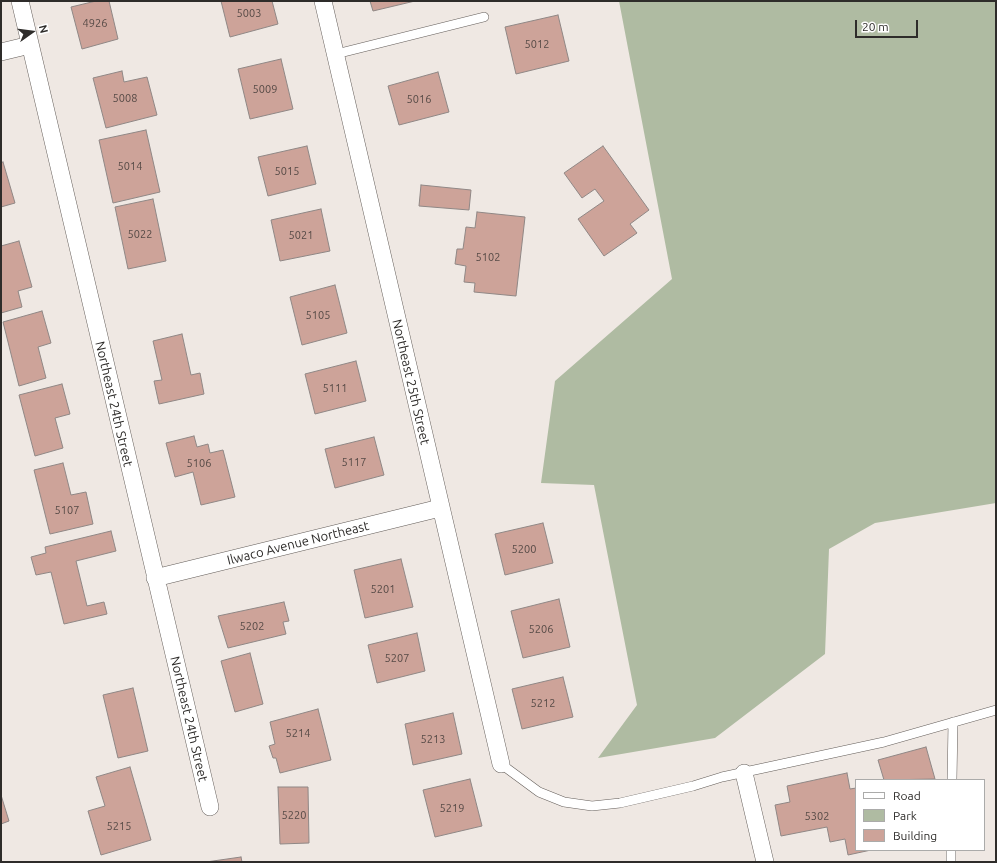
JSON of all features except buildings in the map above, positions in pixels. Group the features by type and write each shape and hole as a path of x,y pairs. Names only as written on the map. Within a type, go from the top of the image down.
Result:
{"street":[{"name":"Northeast 24th Street","path":"20,1 210,807"},
{"name":"Northeast 25th Street","path":"323,1 440,508 501,764"},
{"path":"1,52 30,45"},
{"name":"Ilwaco Avenue Northeast","path":"155,578 440,508"},
{"path":"744,773 765,862"}],"lane":[{"path":"336,54 484,17"},
{"path":"501,764 539,792 564,802 592,806 627,801 884,742 996,710"},
{"path":"952,779 953,722"},
{"path":"951,851 951,862"}],"green space":[{"path":"619,1 996,1 996,503 875,523 829,549 825,654 715,738 598,758 637,705 594,485 541,483 555,381 672,279"}]}
